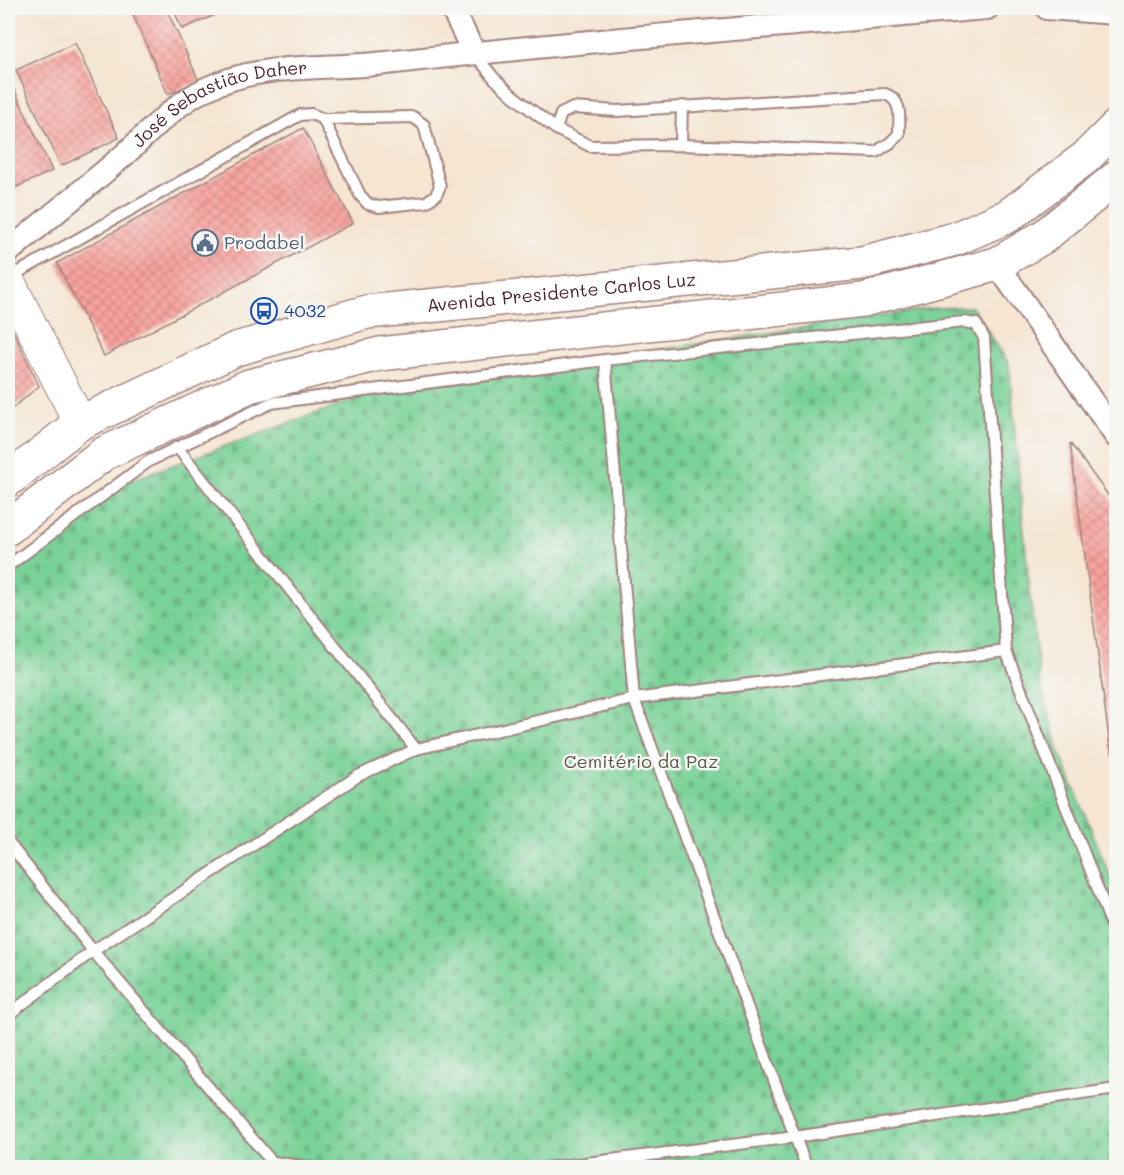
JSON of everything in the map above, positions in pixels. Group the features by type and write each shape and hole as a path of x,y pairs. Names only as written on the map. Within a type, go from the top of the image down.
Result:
{"main road":[{"name":"Avenida Presidente Carlos Luz","path":"8,480 80,423 236,349 367,312 862,263 955,239 1008,216 1085,158 1116,127"},
{"path":"8,528 103,454 249,386 380,354 863,300 997,264 1043,237 1116,178"}],"street":[{"path":"452,8 474,53"},
{"name":"José Sebastião Daher","path":"8,252 171,112 205,89 239,77 286,69 373,65 474,53 987,8"},
{"path":"1047,8 1116,14"},
{"path":"997,264 1116,436"},
{"path":"8,280 80,423"}],"lane":[{"path":"474,53 494,78 512,95 556,129 591,146 681,145 876,152 899,134 899,106 893,96 885,94 617,111 573,108 561,114 556,129"},
{"path":"681,145 682,106"},
{"path":"8,280 300,115 312,114 323,119 413,117 420,121 424,125 440,186 436,195 426,202 379,207 368,204 360,195 323,119"},
{"path":"8,566 149,460 270,403 605,360 964,322 976,324 984,338 1006,651 1116,936"},
{"path":"605,360 634,699 807,1167"},
{"path":"177,447 416,749"},
{"path":"8,1015 93,951 358,776 416,749 634,699 1006,651"},
{"path":"8,842 93,951 275,1165 315,1167"},
{"path":"546,1167 795,1137 1116,1089"}],"green space":[{"name":"Cemitério da Paz","path":"972,307 1009,364 1029,589 1040,682 1059,751 1116,891 1116,1167 8,1168 8,570 120,484 376,392 935,308"}],"building":[{"path":"130,8 166,8 199,81 168,94"},
{"path":"173,8 212,8 215,15 182,29"},
{"path":"75,43 119,138 61,166 16,70"},
{"path":"8,76 52,171 8,191"},
{"name":"Prodabel","path":"303,128 353,223 104,356 57,263"},
{"path":"8,320 39,386 8,412"},
{"path":"1070,443 1116,506 1116,763 1110,746"}],"place":[{"name":"Prodabel","path":"205,243"},
{"name":"4032","path":"264,311"}]}
